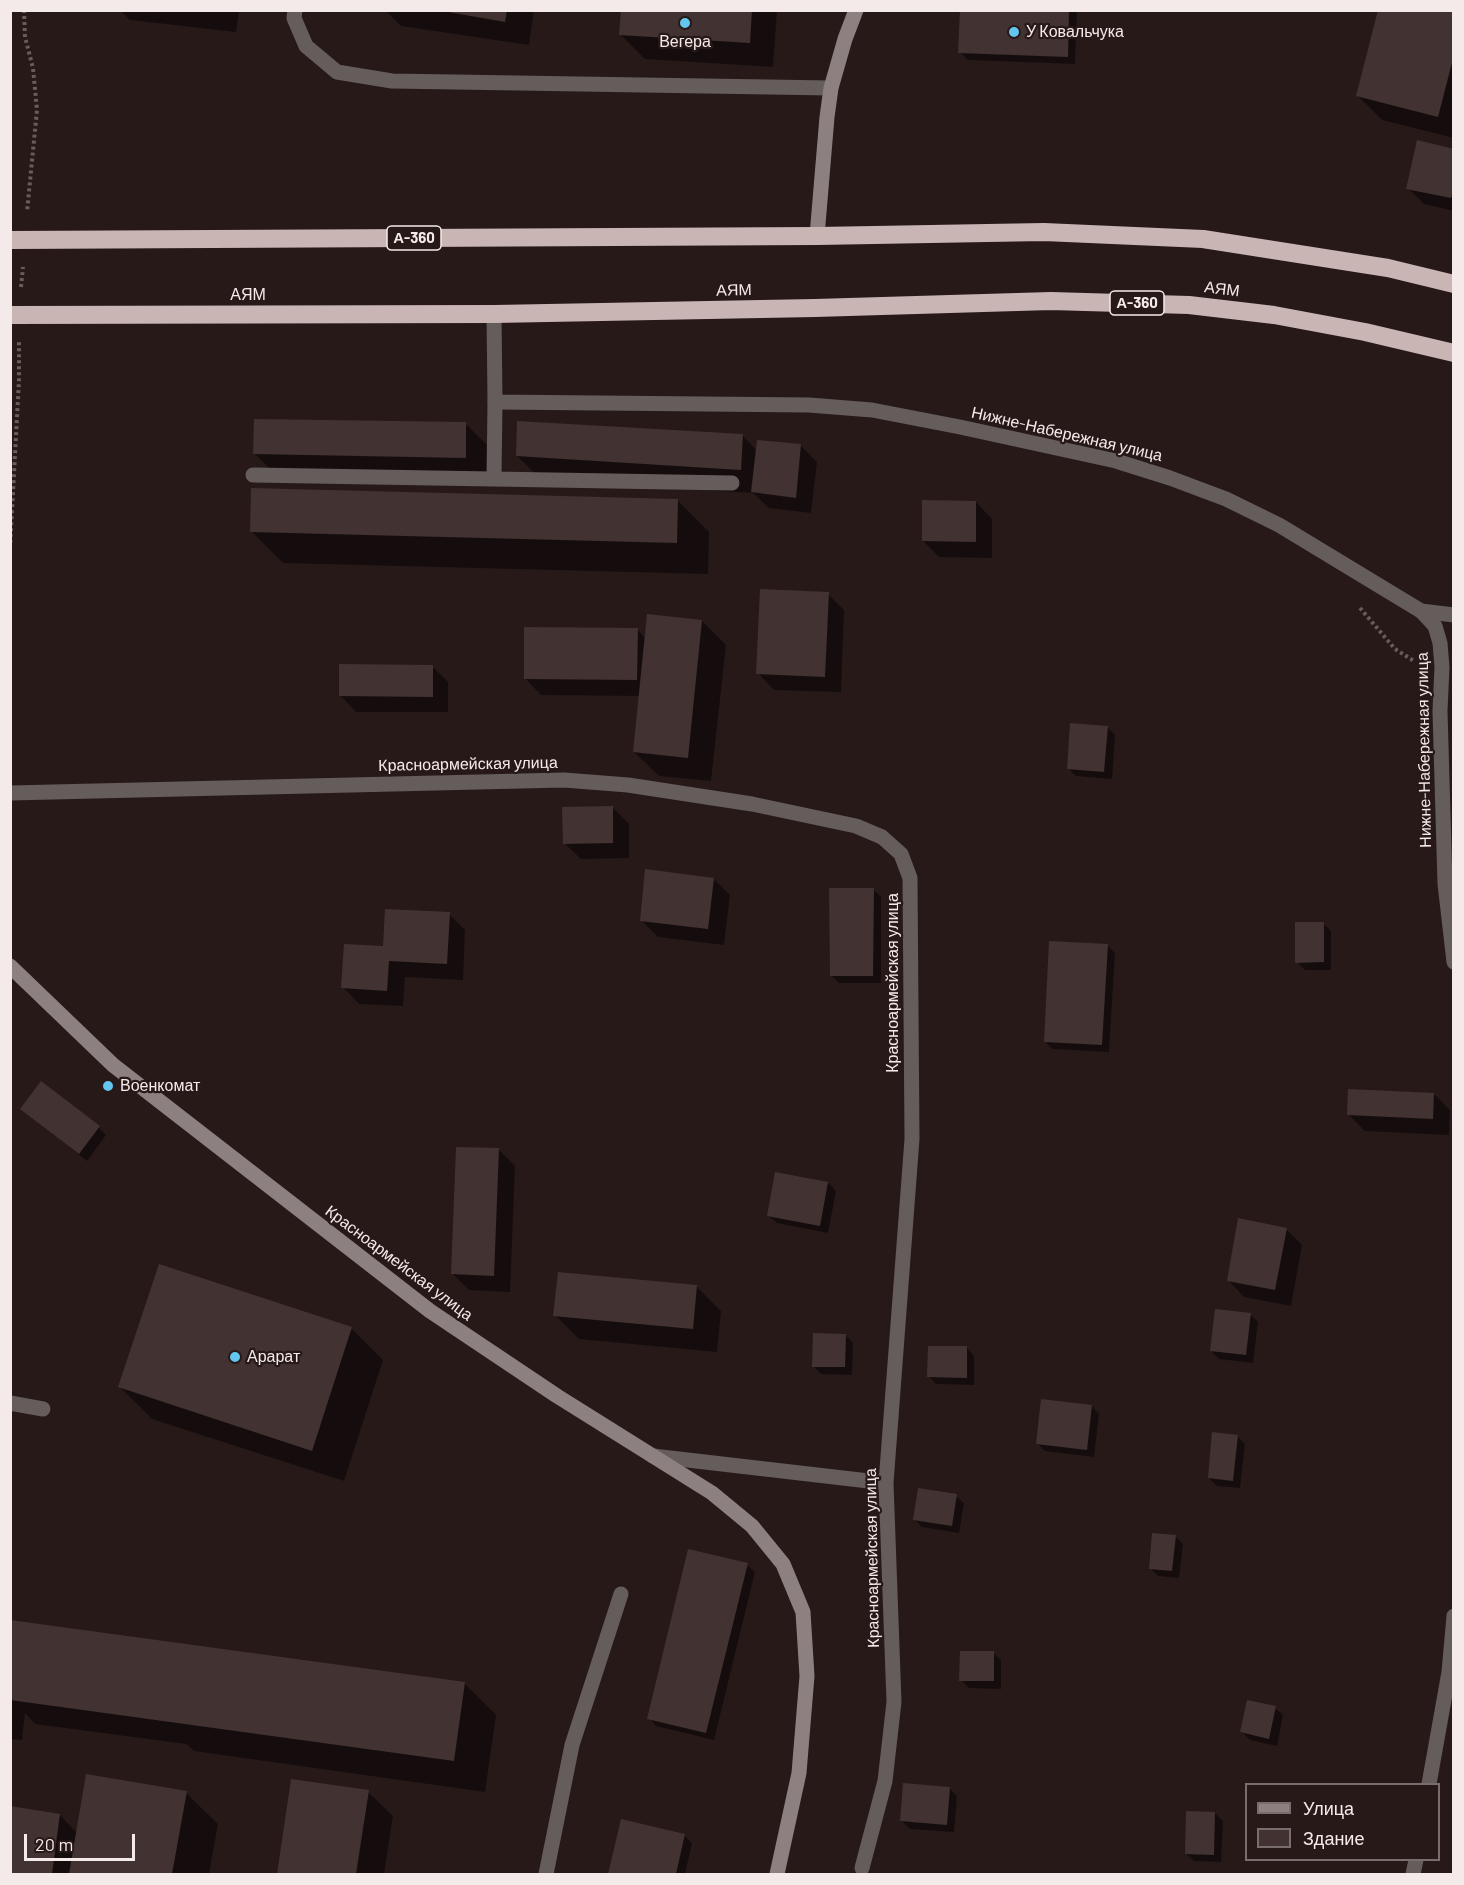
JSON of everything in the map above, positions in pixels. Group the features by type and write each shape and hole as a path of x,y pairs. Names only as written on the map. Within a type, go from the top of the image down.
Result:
{"highway":[{"name":"А-360","path":"10,240 817,236 1044,232 1203,239 1377,266 1454,284"},
{"name":"АЯМ","path":"10,315 494,314 1051,301 1189,305 1274,315 1454,352"}],"street":[{"path":"295,10 294,18 306,46 337,72 392,81 831,88"},
{"path":"817,236 831,88 856,10"},
{"path":"494,314 494,477"},
{"name":"Нижне-Набережная улица","path":"495,402 809,405 872,410 1116,461 1226,499 1279,525 1421,611 1435,627 1440,643 1442,667 1440,711 1445,884 1454,962"},
{"path":"253,475 494,477 732,483"},
{"path":"1421,611 1454,615"},
{"name":"Красноармейская улица","path":"10,793 564,780 628,785 752,804 856,826 882,837 901,854 910,878 912,1127 886,1484 894,1702 885,1781 862,1868"},
{"name":"Красноармейская улица","path":"10,966 113,1065 421,1304 556,1396 712,1493 752,1526 783,1564 803,1612 807,1676 799,1773 777,1875"},
{"path":"10,1403 43,1409"},
{"path":"653,1456 886,1484"},
{"path":"546,1875 572,1745 621,1594"},
{"path":"1429,1783 1449,1672 1454,1616"}],"path":[{"path":"24,10 25,37"},
{"path":"10,549 17,411"}],"building":[{"path":"437,10 507,10 505,22"},
{"name":"Вегера","path":"621,10 752,10 750,43 619,35"},
{"name":"У Ковальчука","path":"960,10 1069,10 1068,57 958,53"},
{"path":"1378,10 1454,10 1454,55 1438,117 1356,96"},
{"path":"1417,140 1454,149 1454,188 1451,198 1406,189"},
{"path":"254,419 466,422 466,458 253,454"},
{"path":"517,421 743,434 741,470 516,456"},
{"path":"757,440 801,444 796,498 751,492"},
{"path":"251,488 678,499 677,543 250,532"},
{"path":"922,500 976,501 976,542 922,541"},
{"path":"760,589 829,592 825,677 756,674"},
{"path":"647,614 702,620 688,758 633,752"},
{"path":"524,627 638,628 637,680 524,679"},
{"path":"339,664 433,665 433,697 339,696"},
{"path":"1070,723 1108,726 1104,772 1067,769"},
{"path":"613,806 613,843 563,844 562,807"},
{"path":"645,869 714,878 708,929 640,921"},
{"path":"829,888 874,888 873,976 830,976"},
{"path":"385,909 450,912 447,964 389,961 387,991 341,988 344,944 383,946"},
{"path":"1295,922 1324,922 1324,962 1295,963"},
{"path":"1049,941 1108,944 1102,1045 1044,1042"},
{"path":"41,1081 100,1126 79,1154 20,1109"},
{"path":"1348,1089 1434,1093 1433,1119 1347,1115"},
{"path":"456,1147 499,1148 494,1276 451,1274"},
{"path":"775,1172 828,1182 820,1226 767,1216"},
{"path":"1238,1218 1287,1228 1275,1290 1227,1281"},
{"name":"Арарат","path":"159,1264 352,1327 312,1451 118,1387"},
{"path":"558,1272 697,1285 693,1329 553,1316"},
{"path":"1215,1309 1251,1313 1246,1355 1210,1351"},
{"path":"813,1333 846,1334 845,1367 812,1367"},
{"path":"928,1346 967,1346 967,1378 927,1377"},
{"path":"1041,1399 1092,1405 1087,1450 1036,1444"},
{"path":"1212,1432 1238,1435 1233,1481 1208,1478"},
{"path":"918,1488 957,1494 952,1526 913,1520"},
{"path":"1152,1533 1176,1535 1172,1571 1149,1569"},
{"path":"688,1549 748,1563 706,1733 647,1719"},
{"path":"10,1620 465,1682 454,1761 10,1700"},
{"path":"960,1651 994,1651 994,1681 959,1681"},
{"path":"1247,1700 1276,1706 1269,1739 1240,1732"},
{"path":"86,1774 187,1791 172,1874 69,1874"},
{"path":"291,1779 369,1790 356,1874 277,1874"},
{"path":"903,1783 950,1787 947,1825 900,1821"},
{"path":"10,1806 60,1814 52,1874 10,1874"},
{"path":"1186,1811 1215,1812 1214,1855 1185,1854"},
{"path":"621,1819 685,1834 676,1874 608,1874"}],"place":[{"name":"Вегера","path":"685,23"},
{"name":"У Ковальчука","path":"1014,32"},
{"name":"Военкомат","path":"108,1086"},
{"name":"Арарат","path":"235,1357"}]}
